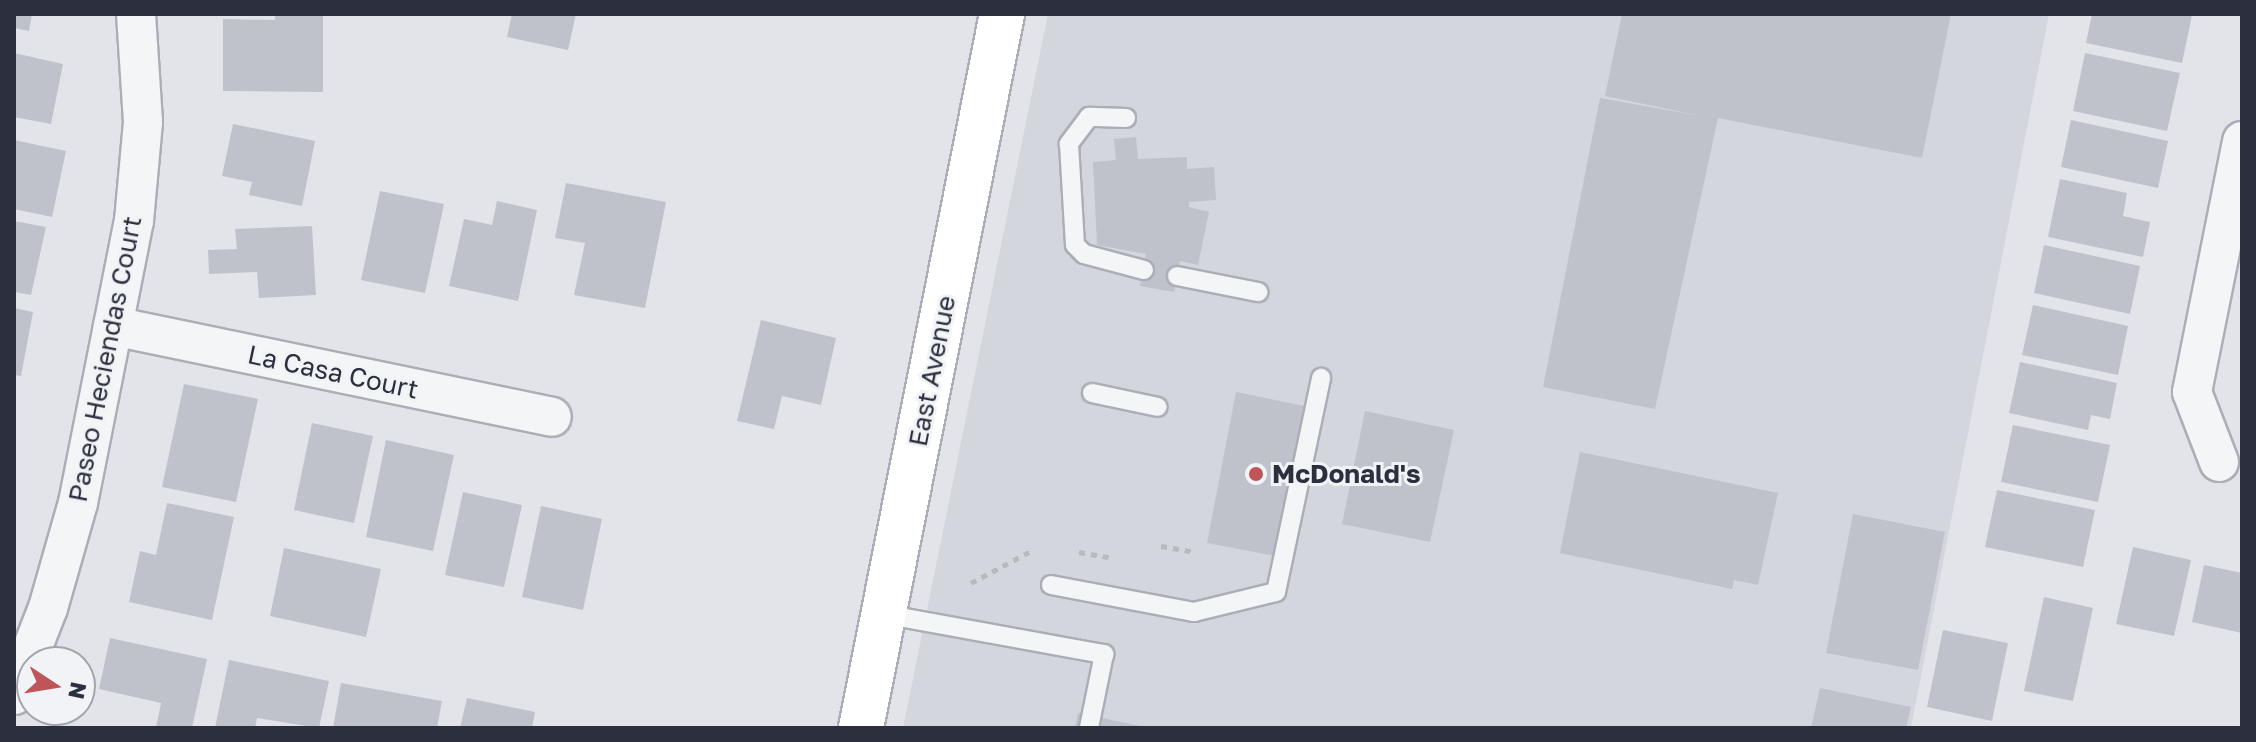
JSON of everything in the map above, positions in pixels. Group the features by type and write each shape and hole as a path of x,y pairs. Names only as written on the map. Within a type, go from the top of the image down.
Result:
{"main road":[{"name":"East Avenue","path":"861,728 1002,14"}],"street":[{"name":"Paseo Heciendas Court","path":"14,695 48,608 78,503 134,221 143,122 136,14"},
{"path":"2219,462 2192,392 2242,141"},
{"name":"La Casa Court","path":"113,326 552,417"}],"lane":[{"path":"1126,118 1089,117 1069,144 1075,245 1084,254 1144,270"},
{"path":"1177,276 1258,292"},
{"path":"1051,585 1194,612 1276,592 1321,378"},
{"path":"1092,393 1158,407"},
{"path":"883,614 1104,654 1089,728"}],"path":[{"path":"1161,546 1195,552"},
{"path":"971,583 1029,552"},
{"path":"1079,552 1113,558"}],"shaded area":[{"path":"1048,14 2049,14 1911,728 903,728"}],"building":[{"path":"14,14 32,14 29,31 14,28"},
{"path":"275,14 323,14 323,92 223,91 223,19 275,20"},
{"path":"512,14 576,14 568,50 507,37"},
{"path":"1622,14 1951,14 1922,158 1718,118 1655,409 1543,387 1600,98 1701,116 1605,96"},
{"path":"2092,14 2192,15 2182,63 2086,43"},
{"path":"14,53 63,64 51,124 14,117"},
{"path":"2085,53 2180,73 2167,131 2073,111"},
{"path":"2071,120 2168,141 2158,188 2061,167"},
{"path":"233,124 315,141 302,206 249,195 252,182 222,176"},
{"path":"1136,137 1138,159 1187,157 1187,169 1214,167 1216,200 1189,202 1189,207 1209,212 1198,265 1180,261 1174,292 1140,286 1146,254 1097,245 1093,162 1116,160 1114,139"},
{"path":"14,140 66,151 52,217 14,209"},
{"path":"2060,179 2127,193 2123,216 2150,222 2143,257 2048,237"},
{"path":"566,183 666,202 645,308 574,295 585,243 555,238"},
{"path":"380,191 444,204 425,293 361,280"},
{"path":"497,201 537,210 518,301 449,286 464,219 492,225"},
{"path":"14,221 46,227 31,295 14,292"},
{"path":"312,226 316,295 259,298 257,272 209,274 208,250 237,249 235,229"},
{"path":"2044,245 2140,266 2130,314 2034,293"},
{"path":"2033,305 2128,326 2118,375 2022,355"},
{"path":"14,308 33,312 21,376 14,375"},
{"path":"761,320 836,338 821,405 782,396 774,429 737,421"},
{"path":"2020,362 2117,383 2110,419 2091,415 2088,430 2009,413"},
{"path":"184,384 258,399 236,502 162,487"},
{"name":"McDonald's","path":"1236,392 1305,406 1275,556 1207,543"},
{"path":"1365,411 1454,430 1430,542 1342,524"},
{"path":"312,423 373,436 354,523 294,510"},
{"path":"2013,425 2110,445 2098,502 2001,482"},
{"path":"386,440 454,455 433,551 366,537"},
{"path":"1580,452 1778,493 1758,585 1734,580 1732,589 1560,553"},
{"path":"1997,490 2095,510 2083,567 1985,547"},
{"path":"463,492 522,505 504,587 445,575"},
{"path":"167,503 234,517 212,620 129,602 140,551 156,555"},
{"path":"541,506 602,519 583,610 522,597"},
{"path":"1853,514 1945,532 1918,670 1826,653"},
{"path":"2133,547 2191,560 2174,636 2116,624"},
{"path":"284,548 381,569 366,637 270,616"},
{"path":"2204,565 2242,573 2242,633 2192,622"},
{"path":"2044,597 2093,608 2073,701 2024,691"},
{"path":"1943,630 2008,643 1992,721 1927,707"},
{"path":"110,638 207,659 192,728 156,728 161,703 99,689"},
{"path":"229,660 329,681 319,728 257,718 255,728 215,728"},
{"path":"341,683 442,701 437,728 333,728"},
{"path":"1820,688 1911,707 1906,728 1811,728"},
{"path":"467,698 535,712 532,728 460,728"},
{"path":"1078,713 1145,727 1145,728 1075,728"}],"place":[{"name":"McDonald's","path":"1256,474"}]}
